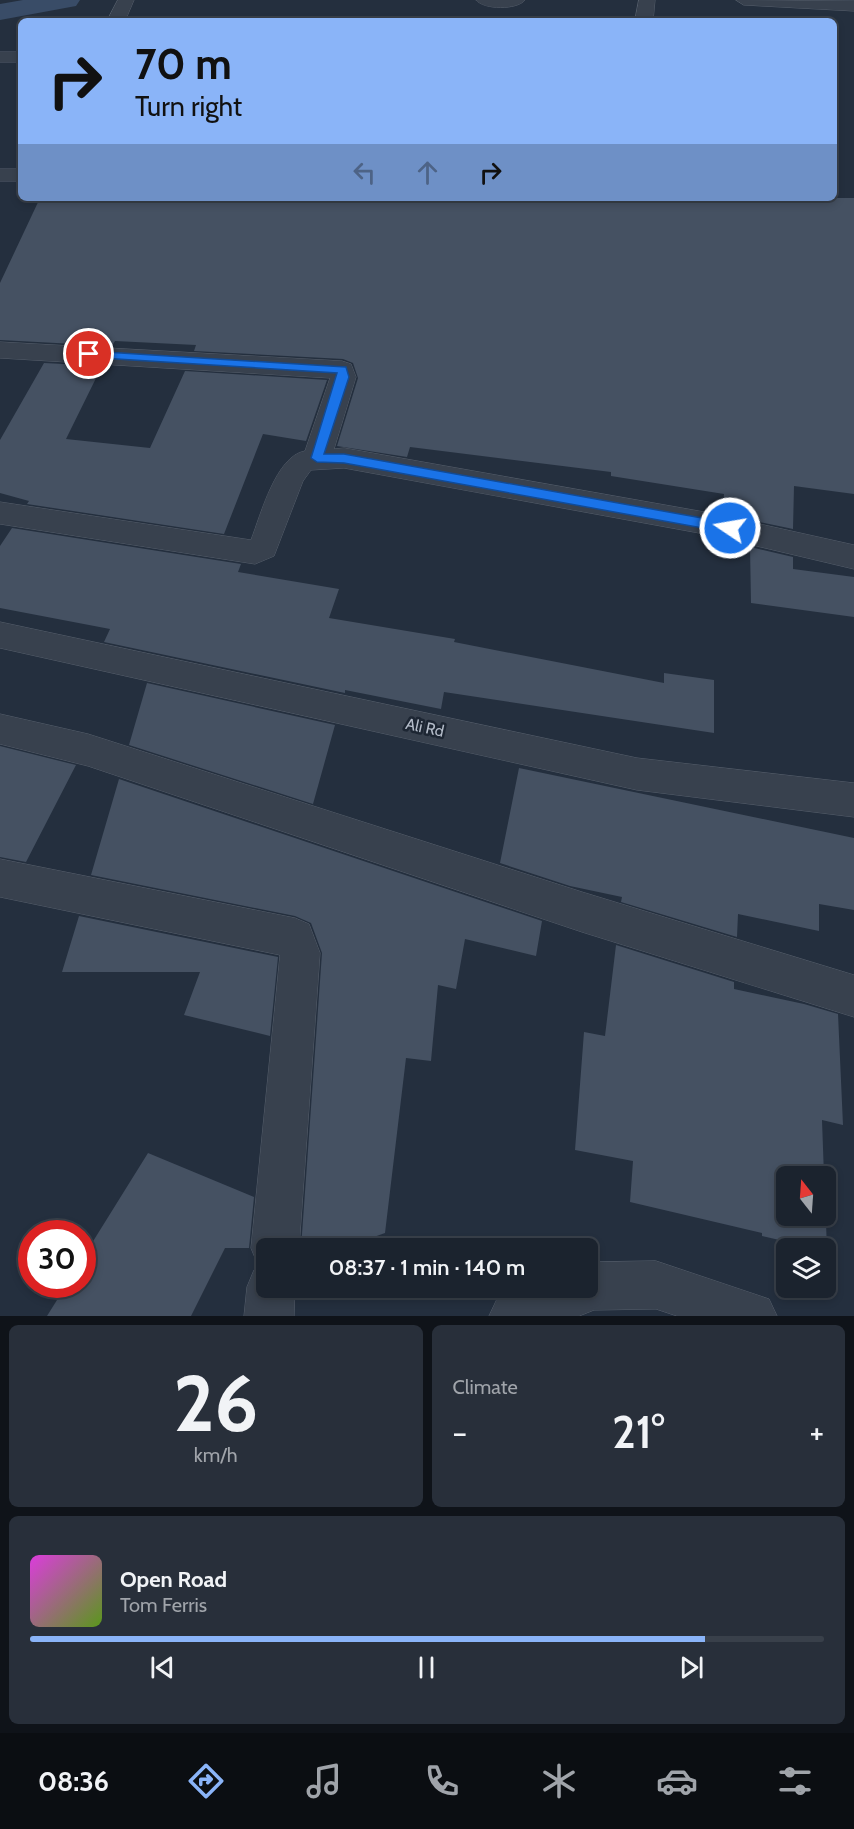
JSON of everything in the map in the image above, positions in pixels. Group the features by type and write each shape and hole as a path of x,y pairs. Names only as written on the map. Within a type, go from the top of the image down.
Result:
{"street":[{"path":"117,18 126,0"},
{"path":"484,0 513,1"},
{"path":"644,18 647,0"},
{"path":"744,0 854,6"},
{"path":"0,57 18,57"},
{"path":"0,175 18,175"},
{"path":"0,350 342,370 343,377 317,458"},
{"path":"0,513 255,552 263,548 290,478 303,460 344,458 710,524 854,557"},
{"name":"Ali Rd","path":"0,634 637,774 854,800"},
{"path":"0,729 88,750 571,909 854,996"},
{"path":"0,878 267,930 295,938 300,953 276,1238"},
{"path":"514,1316 594,1286 656,1285 752,1316"},
{"path":"269,1316 270,1298"}],"building":[{"path":"837,198 854,198 854,494 794,486 793,529 750,520 750,512 723,507 724,494 611,476 611,472 410,447 407,457 337,446 358,378 353,363 343,359 194,351 196,345 115,341 112,346 0,340 0,283 39,201 837,201"},
{"path":"44,363 102,366 66,439 150,448 185,371 327,380 306,441 263,434 224,534 27,504 29,501 0,493 0,440"},
{"path":"12,528 241,564 238,572 339,589 329,618 455,639 454,642 664,683 664,673 714,680 714,733 444,692 441,709 345,690 345,693 104,642 110,629 0,608 0,546"},
{"path":"750,547 793,557 793,569 854,577 854,617 751,603"},
{"path":"147,683 335,725 313,804 129,745"},
{"path":"0,746 76,765 26,862 0,857"},
{"path":"519,768 854,838 854,910 819,904 819,931 738,914 737,937 621,902 622,897 570,886 500,863"},
{"path":"119,779 542,921 536,956 465,939 456,989 438,985 431,1061 406,1058 385,1233 371,1238 302,1238 322,953 311,923 295,916 91,875"},
{"path":"79,916 278,957 270,1036 184,1015 200,972 62,972"},
{"path":"616,945 734,982 734,989 838,1014 843,1125 822,1120 824,1166 776,1166 776,1226 826,1226 827,1238 776,1239 762,1236 762,1233 630,1202 633,1161 575,1150 584,1032 605,1036"},
{"path":"148,1153 254,1197 249,1248 225,1248 191,1316 47,1316 58,1298 96,1298 96,1237"}],"waterway":[{"path":"0,12 67,0"}],"route":[{"path":"89,354 342,370 343,377 317,458 344,458 730,528"}]}
